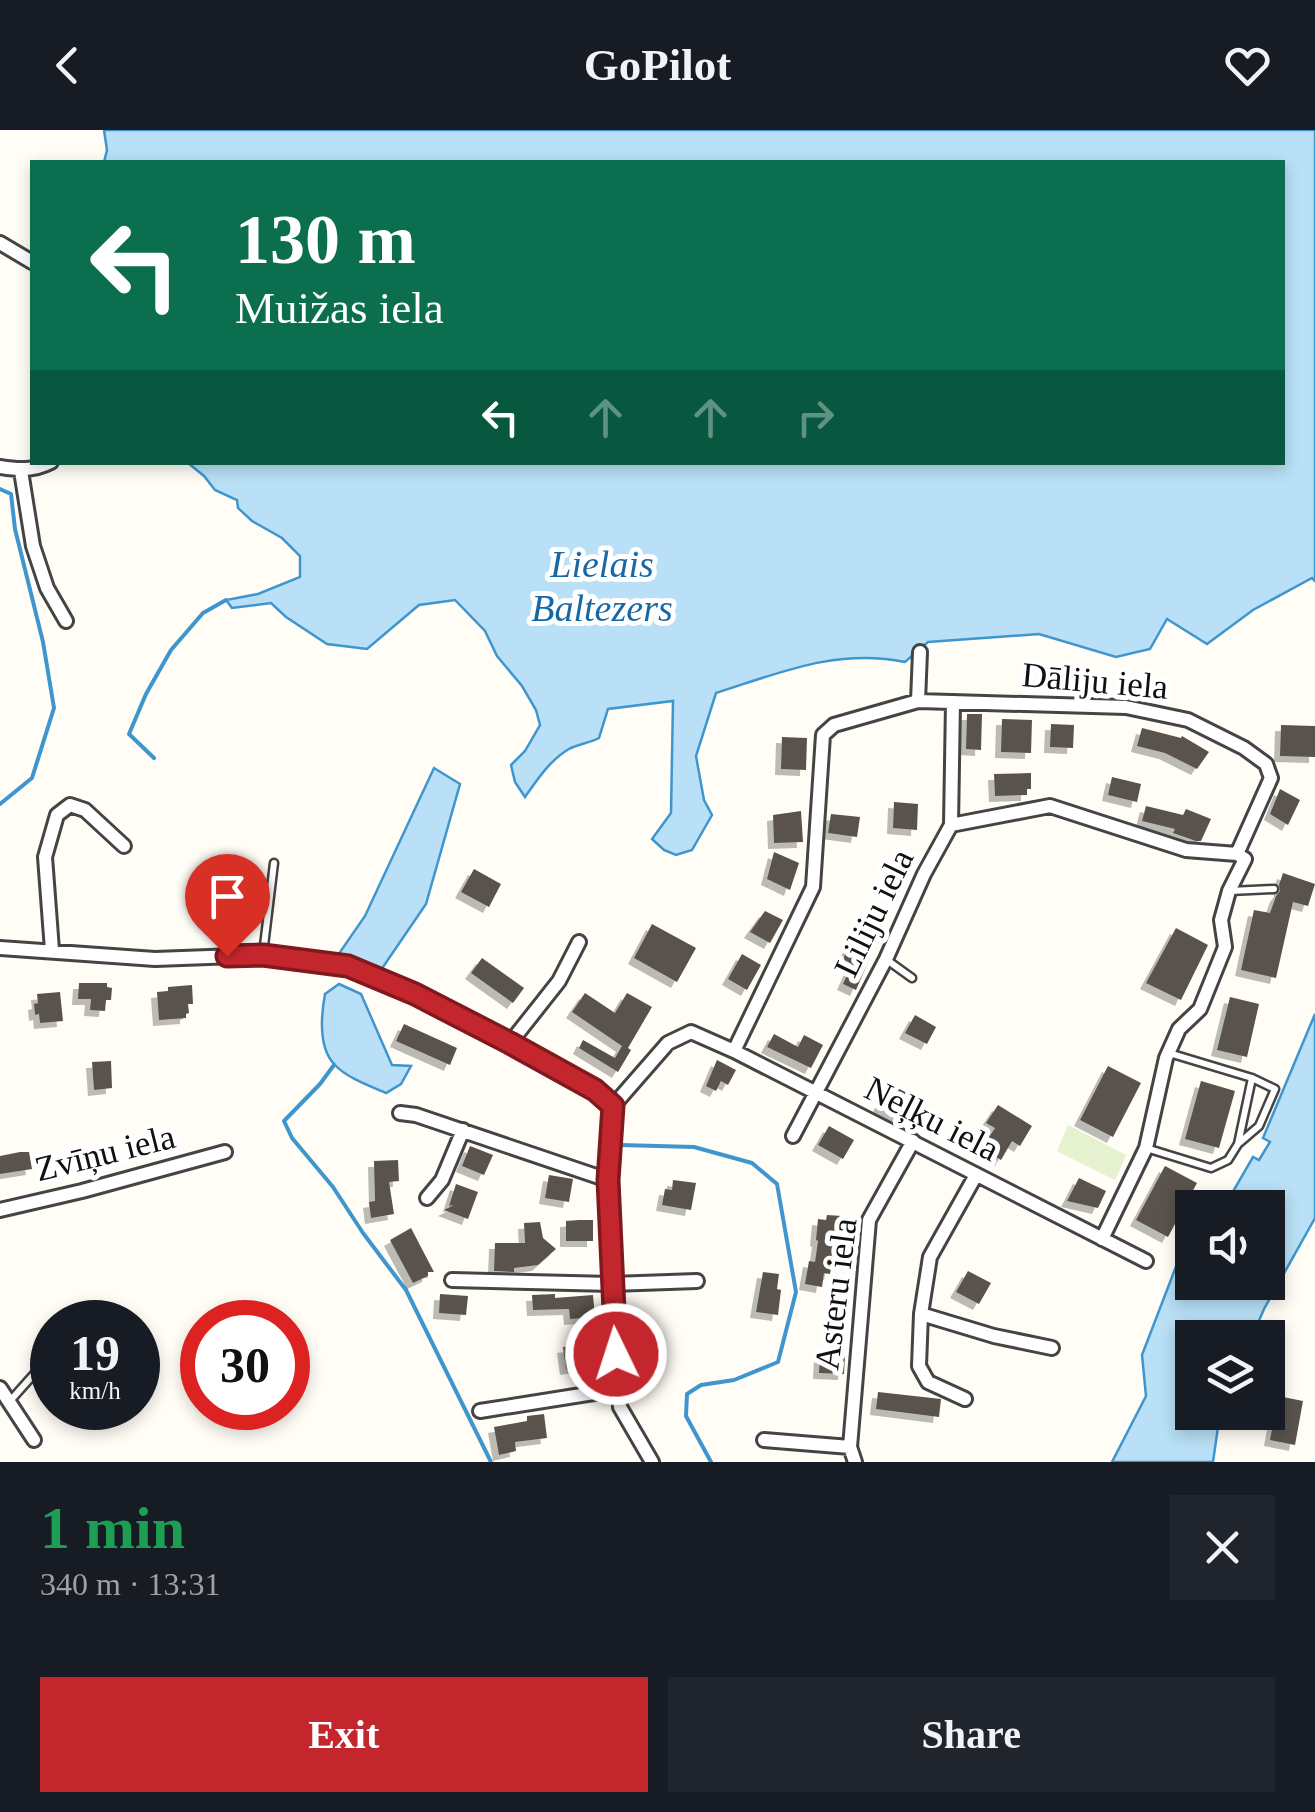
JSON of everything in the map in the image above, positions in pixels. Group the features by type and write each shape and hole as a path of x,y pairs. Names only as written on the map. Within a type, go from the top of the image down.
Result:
{"street":[{"path":"0,243 30,261"},
{"path":"0,467 21,470 45,465"},
{"path":"21,470 33,546 47,588 66,621"},
{"path":"918,701 920,652"},
{"name":"Dāliju iela","path":"734,1051 813,887 823,736 834,725 918,701 1126,707 1188,720 1244,748 1266,764 1271,778 1236,854"},
{"name":"Liliju iela","path":"793,1136 951,825 953,702"},
{"path":"52,950 46,857 58,814 70,805 86,810 124,846"},
{"path":"951,825 1050,806 1186,850 1236,854 1246,859 1229,891 1221,920 1225,947 1200,1010 1179,1028 1168,1052 1146,1148 1102,1239"},
{"path":"510,1043 559,981 579,942"},
{"path":"0,948 155,959 263,955 348,966 415,994 595,1090 613,1106 608,1180 620,1406 652,1462"},
{"name":"Neļķu iela","path":"613,1106 668,1042 691,1032 1146,1261"},
{"path":"400,1113 416,1114 608,1180"},
{"path":"427,1198 446,1171 463,1130"},
{"name":"Asteru iela","path":"856,1462 850,1447 870,1220 912,1141"},
{"name":"Zvīņu iela","path":"0,1210 225,1152"},
{"path":"964,1399 928,1382 919,1366 921,1314 930,1257 976,1175"},
{"path":"452,1280 612,1284 697,1281"},
{"path":"921,1314 1052,1348"},
{"path":"0,1388 34,1440"},
{"path":"480,1412 619,1389"},
{"path":"764,1440 850,1447"}],"lane":[{"path":"263,955 274,863"},
{"path":"1229,891 1274,889"},
{"path":"886,959 912,978"},
{"path":"1146,1148 1211,1168 1228,1160 1238,1144 1259,1126 1275,1089 1168,1052"},
{"path":"1238,1144 1252,1078"},
{"path":"10,1402 30,1379"}],"green space":[{"path":"1068,1125 1126,1155 1115,1180 1057,1151"}],"water":[{"name":"Lielais Baltezers","path":"104,130 1315,130 1315,581 1312,578 1253,610 1207,644 1167,619 1150,649 1116,657 1039,634 928,642 905,662 880,658 832,660 716,693 696,756 704,800 712,815 692,850 676,855 652,839 671,813 673,701 608,709 599,738 562,754 525,797 515,782 511,765 525,751 540,725 536,710 497,656 485,631 455,600 419,605 367,649 327,644 271,603 232,608 226,600 258,594 300,577 300,556 282,538 252,521 238,508 237,500 215,490 190,465 1285,465 1285,160 104,160"},
{"path":"434,768 460,784 426,904 381,970 338,955 365,916"},
{"path":"339,984 361,994 392,1065 411,1066 401,1084 386,1093 346,1074 326,1050 322,1022 325,994"},
{"path":"1315,1014 1315,1218 1285,1272 1285,1190 1234,1190 1253,1157 1259,1160 1270,1142 1263,1138"},
{"path":"1175,1269 1175,1300 1269,1300 1259,1320 1175,1320 1175,1430 1218,1430 1213,1462 1112,1462 1146,1396 1142,1355"}],"building":[{"path":"967,714 982,714 981,750 966,749"},
{"path":"1002,719 1032,720 1031,753 1001,752"},
{"path":"1051,724 1074,725 1073,748 1050,747"},
{"path":"1281,725 1315,726 1315,757 1280,756"},
{"path":"1142,728 1182,736 1209,752 1197,769 1165,753 1137,746"},
{"path":"782,737 807,738 806,770 781,769"},
{"path":"1031,773 1027,795 995,796 994,774"},
{"path":"1112,777 1141,784 1137,802 1108,795"},
{"path":"1280,789 1300,800 1288,825 1270,814"},
{"path":"894,802 918,804 917,830 893,828"},
{"path":"1146,806 1183,815 1186,809 1211,819 1201,841 1196,841 1173,833 1175,829 1142,821"},
{"path":"801,811 803,842 774,843 773,815"},
{"path":"831,814 860,817 857,837 828,833"},
{"path":"774,852 799,863 790,890 767,879"},
{"path":"474,869 501,884 489,907 461,892"},
{"path":"1283,873 1315,884 1308,906 1293,902 1276,978 1241,970 1254,910 1270,913"},
{"path":"765,911 783,920 770,943 750,932"},
{"path":"652,924 696,948 677,982 634,958"},
{"path":"1176,928 1208,945 1181,1000 1146,983"},
{"path":"851,942 872,953 856,990 843,984 852,964 843,959"},
{"path":"742,954 761,965 747,990 728,979"},
{"path":"482,958 524,988 513,1003 471,973"},
{"path":"79,983 107,983 112,988 105,1011 90,1010 91,999 78,999"},
{"path":"192,985 193,1004 188,1004 186,1018 159,1020 157,992"},
{"path":"60,992 63,1021 40,1023 39,1014 35,1015 37,994"},
{"path":"585,993 615,1013 627,993 652,1007 618,1072 579,1048 583,1040 615,1058 622,1046 572,1012"},
{"path":"1230,997 1259,1004 1247,1057 1217,1050"},
{"path":"915,1015 936,1027 927,1044 905,1033"},
{"path":"404,1024 457,1048 450,1065 396,1041"},
{"path":"774,1034 798,1047 804,1035 823,1045 811,1068 767,1047"},
{"path":"717,1060 736,1070 728,1085 721,1081 716,1091 706,1086"},
{"path":"111,1061 112,1088 94,1090 92,1062"},
{"path":"1108,1066 1141,1083 1113,1137 1080,1120"},
{"path":"1201,1081 1235,1091 1219,1148 1185,1139"},
{"path":"890,1084 909,1094 898,1116 879,1106"},
{"path":"998,1105 1032,1126 1020,1146 1012,1141 1001,1160 982,1148 995,1128 986,1123"},
{"path":"829,1126 854,1140 843,1159 818,1145"},
{"path":"470,1146 493,1155 484,1175 462,1166"},
{"path":"29,1152 32,1169 0,1174 0,1156"},
{"path":"398,1160 399,1181 389,1182 394,1214 371,1218 369,1202 375,1201 374,1161"},
{"path":"1165,1166 1197,1183 1193,1190 1175,1190 1175,1224 1168,1237 1136,1220"},
{"path":"549,1175 573,1179 569,1202 545,1198"},
{"path":"1079,1178 1106,1191 1098,1208 1067,1201"},
{"path":"673,1180 696,1183 691,1210 662,1205 665,1189 672,1190"},
{"path":"456,1184 478,1192 468,1219 444,1210 454,1205 449,1206"},
{"path":"827,1215 842,1216 833,1268 830,1274 824,1273 822,1287 805,1284 809,1261 815,1262 818,1219 826,1220"},
{"path":"593,1220 593,1241 566,1241 566,1221"},
{"path":"540,1222 543,1238 556,1249 538,1265 514,1268 514,1272 494,1271 495,1243 525,1243 524,1223"},
{"path":"411,1228 434,1272 413,1283 390,1240"},
{"path":"968,1271 991,1283 979,1304 956,1292"},
{"path":"763,1272 779,1274 778,1315 756,1312"},
{"path":"440,1294 468,1296 466,1315 439,1313"},
{"path":"555,1294 555,1298 593,1295 595,1317 570,1319 569,1309 533,1310 532,1295"},
{"path":"600,1342 605,1376 587,1378 586,1366 566,1369 563,1347"},
{"path":"820,1353 845,1354 844,1374 819,1373"},
{"path":"878,1392 941,1399 939,1417 876,1409"},
{"path":"1285,1397 1303,1401 1295,1445 1270,1440 1272,1430 1285,1430"},
{"path":"544,1414 547,1438 515,1442 516,1451 499,1455 494,1427"}],"waterway":[{"path":"0,489 11,494 54,708 32,778 0,804"},
{"path":"154,758 129,734 146,694 171,650 203,613 226,600"},
{"path":"334,1065 284,1121 292,1138 333,1187 406,1290 491,1462"},
{"path":"620,1145 694,1147 752,1163 777,1184 796,1292 778,1362 734,1380 701,1385 687,1394 686,1416 711,1462"}],"route":[{"path":"227,956 263,955 348,966 415,994 510,1043 595,1090 613,1106 608,1180 616,1354"}]}
